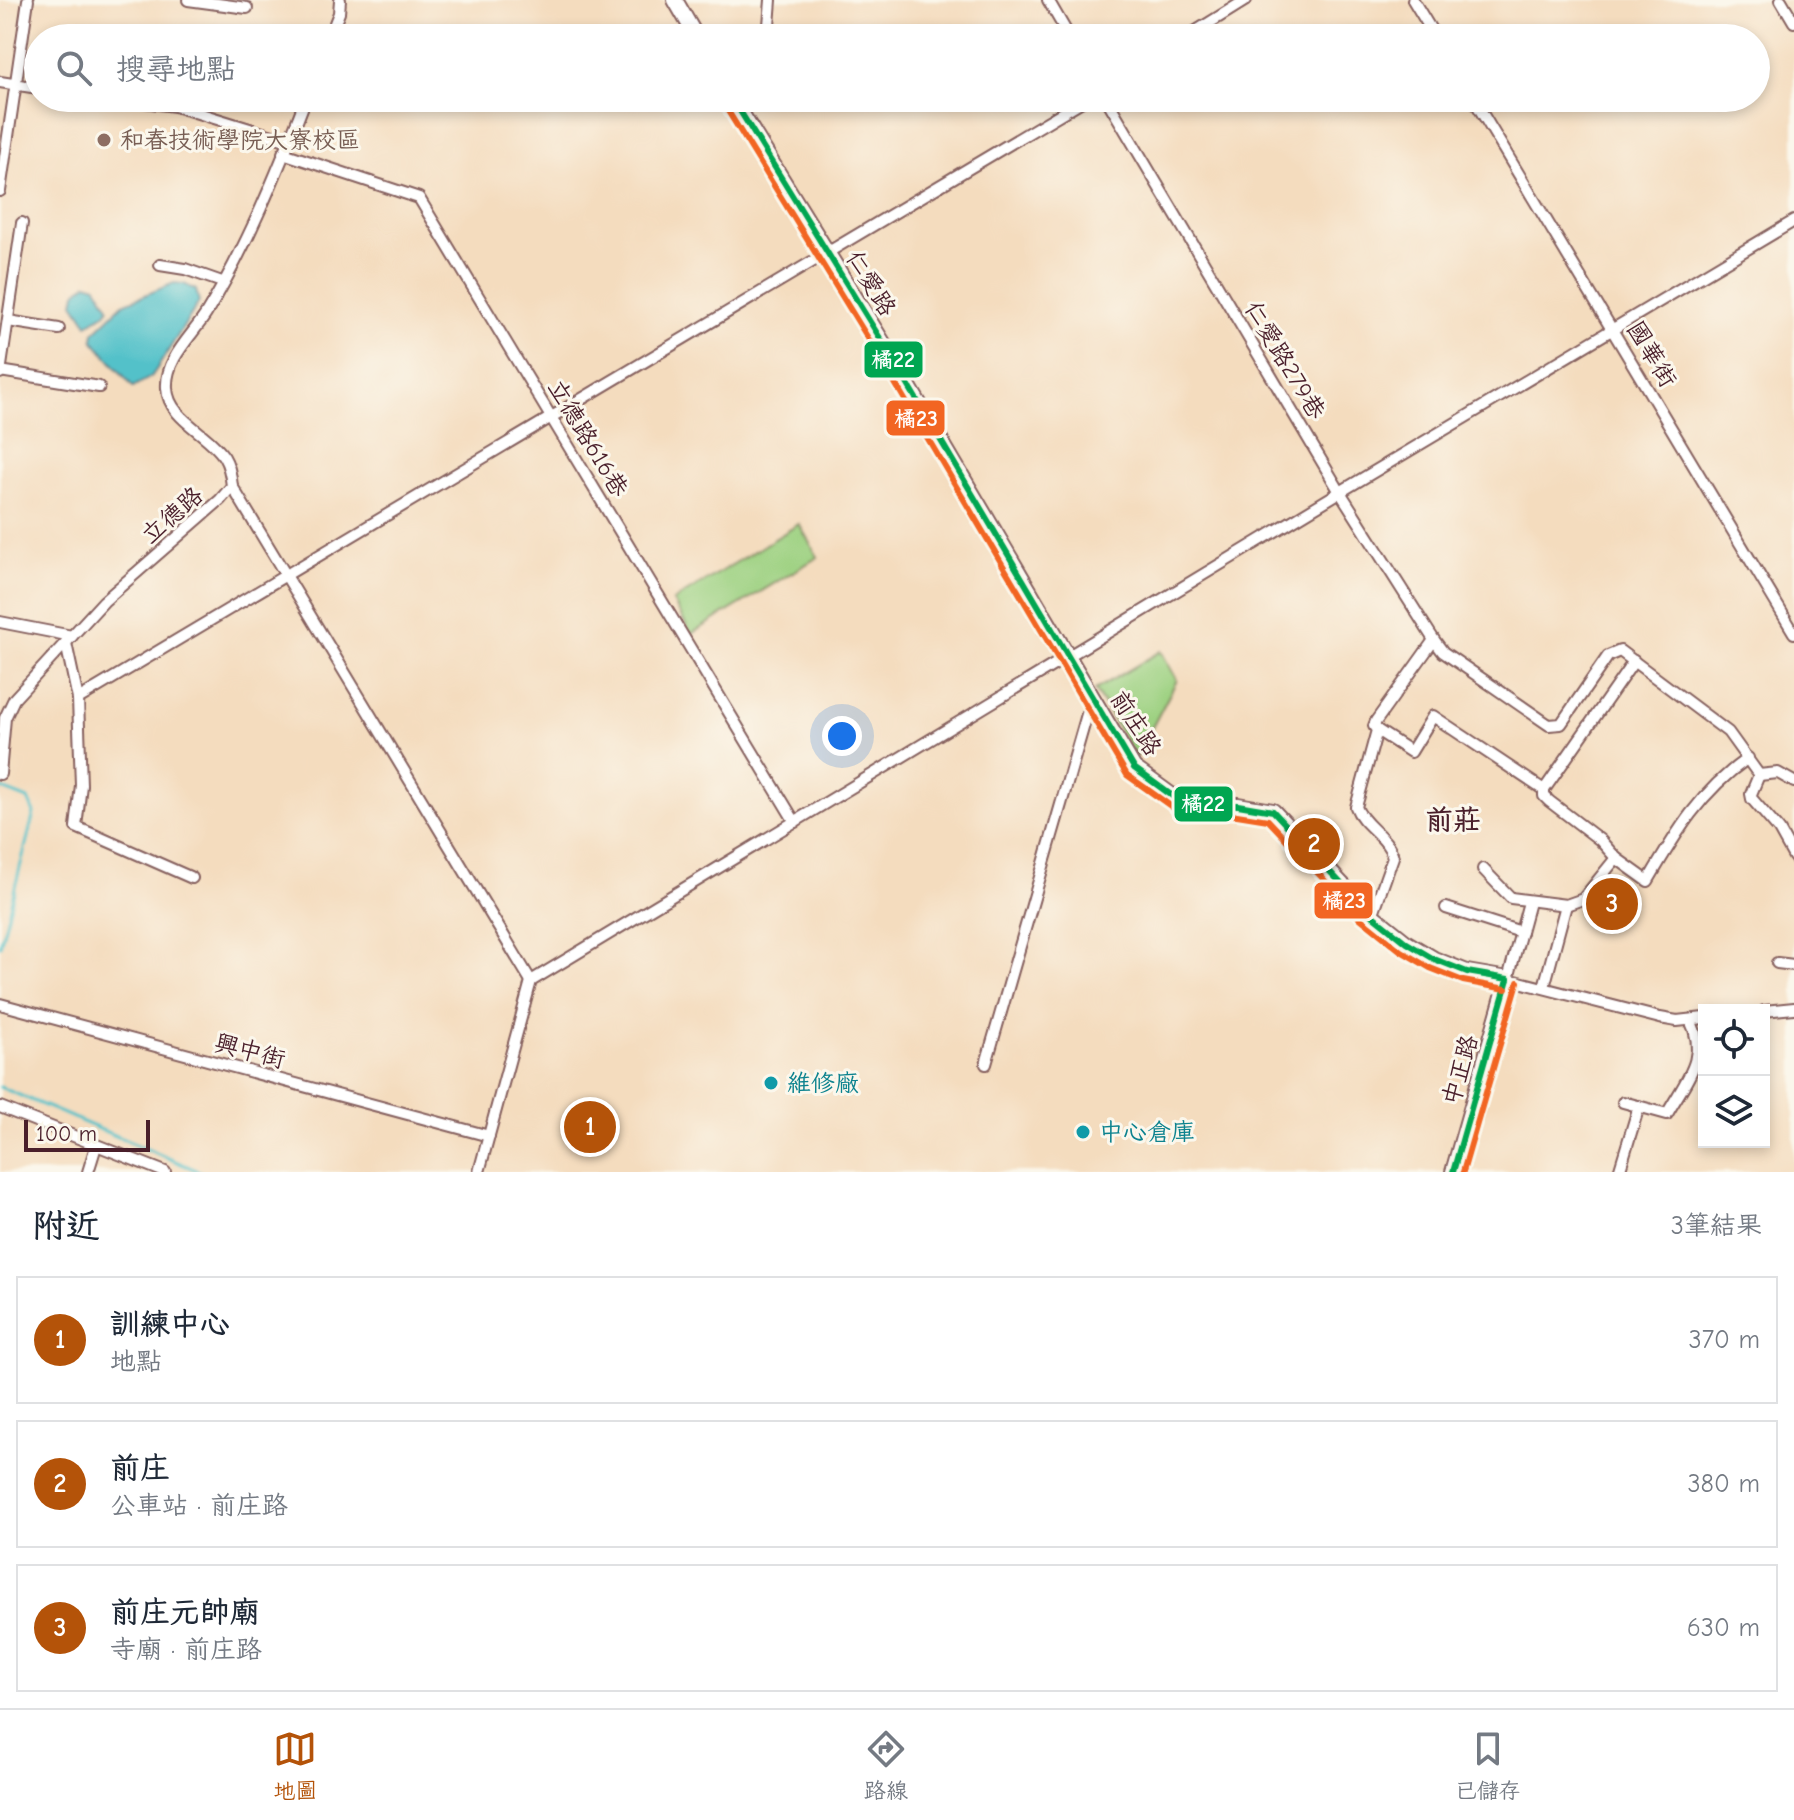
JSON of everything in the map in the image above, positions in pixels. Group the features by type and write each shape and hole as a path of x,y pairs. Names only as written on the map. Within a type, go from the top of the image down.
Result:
{"street":[{"path":"25,24 28,0"},
{"path":"188,0 247,8"},
{"path":"335,24 340,0"},
{"path":"675,0 689,24"},
{"path":"769,24 771,0"},
{"path":"1048,0 1062,24"},
{"path":"1207,24 1246,0"},
{"path":"1413,0 1428,24"},
{"path":"1781,0 1794,22"},
{"path":"0,191 24,31"},
{"path":"0,82 24,86"},
{"path":"195,112 289,141"},
{"name":"立德路","path":"0,774 7,710 104,601 232,486 225,458 172,405 167,389 169,371 206,314 300,112"},
{"name":"仁愛路","path":"745,112 1068,658"},
{"path":"78,699 1064,112"},
{"name":"仁愛路279巷","path":"1114,112 1340,492 1443,652 1549,725 1556,726 1561,724 1608,656 1620,651 1634,661"},
{"name":"國華街","path":"1482,112 1794,633"},
{"name":"立德路616巷","path":"283,153 419,198 795,822"},
{"path":"479,1172 531,981 1794,221"},
{"path":"22,223 0,372 99,387"},
{"path":"160,265 185,269 222,282"},
{"path":"8,321 59,329"},
{"path":"232,486 531,981"},
{"path":"0,622 69,639 78,699 81,785 76,827 192,878"},
{"path":"1434,640 1374,726 1411,752 1433,716 1544,790"},
{"name":"前庄路","path":"1068,658 1126,757 1150,781 1182,803 1238,805 1273,811 1372,916 1434,959 1467,972 1544,987 1660,1018 1698,1019"},
{"path":"1748,758 1710,789 1694,807 1648,881 1616,858 1600,840 1544,796 1544,790 1634,661 1728,732 1748,758 1759,775"},
{"path":"986,1064 1092,697"},
{"path":"1372,916 1393,857 1391,848 1359,815 1356,807 1377,730"},
{"path":"1759,775 1778,773 1794,782"},
{"path":"1759,775 1752,799 1779,830 1794,857"},
{"path":"1483,869 1505,894 1529,902 1566,905 1583,899 1616,858"},
{"path":"1508,979 1529,902"},
{"path":"1544,987 1566,905"},
{"path":"1446,908 1521,932"},
{"path":"1777,963 1794,965"},
{"name":"中正路","path":"1453,1172 1508,979"},
{"name":"興中街","path":"0,1004 489,1136"},
{"path":"1770,1010 1794,1008"},
{"path":"1623,1102 1667,1114 1699,1049 1698,1035 1690,1020"},
{"path":"1619,1172 1639,1106"},
{"path":"0,1107 165,1172"},
{"path":"88,1172 96,1146"}],"green space":[{"path":"799,524 818,557 691,634 673,601"},
{"path":"1161,651 1177,680 1136,758 1095,690"}],"water":[{"path":"87,283 97,286 109,307 107,312 88,324 74,303 76,293"},
{"path":"174,283 196,290 199,302 151,377 133,387 93,340 94,332 123,304"}],"waterway":[{"path":"0,788 28,799 34,813 0,946"},
{"path":"0,1087 201,1172"}],"transit line":[{"name":"橘23","path":"729,112 879,356 1127,775 1179,812 1268,820 1360,918 1401,951 1430,968 1463,981 1506,989"},
{"name":"橘22","path":"741,112 888,351 1134,768 1182,803 1238,805 1273,811 1367,911 1407,943 1434,959 1467,972 1508,979"},
{"name":"橘22","path":"1453,1172 1508,979"},
{"name":"橘23","path":"1463,1172 1518,982"}],"place":[{"name":"和春技術學院大寮校區","path":"104,140"},
{"name":"前庄","path":"1314,844"},
{"name":"前庄元帥廟","path":"1612,904"},
{"name":"維修廠","path":"771,1083"},
{"name":"訓練中心","path":"590,1127"},
{"name":"中心倉庫","path":"1083,1132"}],"district":[{"name":"前莊","path":"1453,820"}]}
